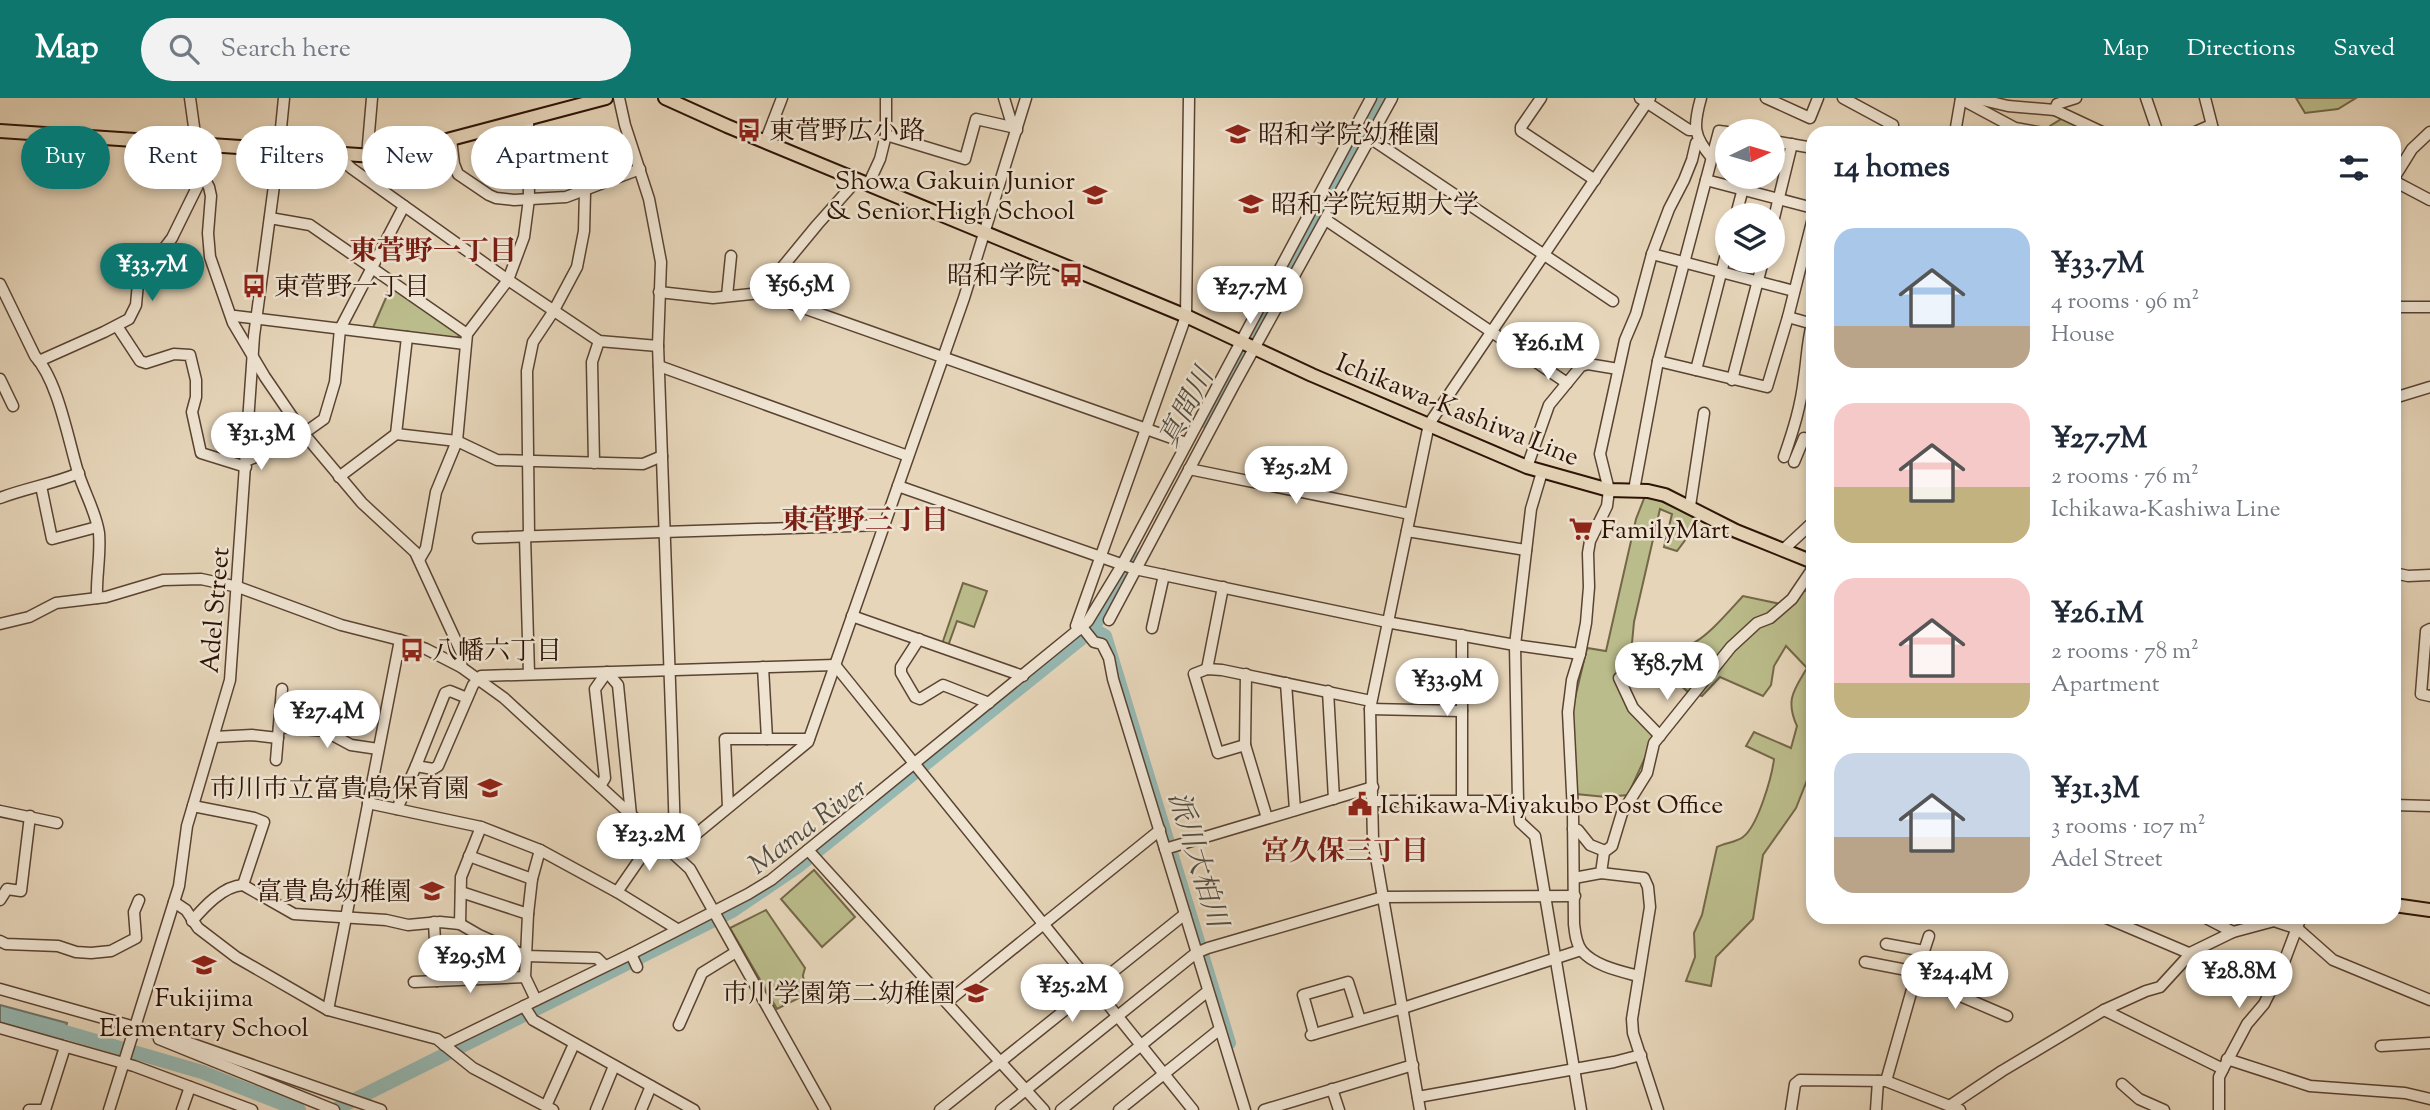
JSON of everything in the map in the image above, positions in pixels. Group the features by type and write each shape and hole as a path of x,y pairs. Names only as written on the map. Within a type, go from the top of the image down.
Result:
{"main road":[{"path":"457,137 606,98"},
{"name":"Ichikawa-Kashiwa Line","path":"665,98 1186,316 1527,467 1609,490 1656,492 1736,531 1806,559"},
{"path":"0,131 124,139"},
{"path":"2401,906 2430,910"}],"street":[{"path":"190,98 194,126"},
{"name":"Adel Street","path":"281,126 284,98"},
{"path":"368,126 373,98"},
{"path":"619,98 651,206 661,262 658,346 675,837 673,853"},
{"path":"765,142 782,98"},
{"path":"761,293 817,225 863,183 880,159 886,135 886,98"},
{"path":"1004,98 1017,130"},
{"path":"673,853 809,739 986,233 1026,98"},
{"path":"1189,98 1186,316 1076,626 1094,642 1102,644 1109,659 1160,830 1170,847 1196,953 1245,1110"},
{"path":"1109,620 1189,469 1370,98"},
{"path":"444,1045 631,954 760,887 1082,629 1122,565 1186,443 1326,220 1392,98"},
{"path":"1541,98 1521,131 1595,180"},
{"path":"1701,98 1695,130 1699,142 1712,158"},
{"path":"1766,98 1810,118 1818,98"},
{"path":"1843,98 1892,125"},
{"path":"1975,98 2008,106 2055,110 2089,126"},
{"path":"2055,110 2057,104 2076,98"},
{"path":"2146,98 2156,126"},
{"path":"2205,98 2211,126"},
{"path":"1420,1110 1373,840 1370,705 1429,424 1595,180 1646,99 1689,130 1695,130"},
{"path":"1956,126 1961,99 2011,126"},
{"path":"419,560 426,548 436,492 457,441 464,388 466,339 508,280 524,237 529,199 528,118"},
{"path":"886,135 965,159 975,119 1017,130"},
{"path":"2401,168 2412,149 2430,132"},
{"path":"1370,138 1612,301"},
{"path":"1638,976 1592,959 1581,950 1574,924 1568,712 1572,680 1580,654 1589,587 1590,541 1606,506 1609,490 1600,454 1618,369 1652,254 1669,209 1684,180 1696,143 1699,142"},
{"path":"1785,143 1806,147"},
{"path":"1778,203 1792,144"},
{"path":"1634,490 1658,361 1715,146"},
{"path":"356,172 362,158"},
{"path":"348,164 553,312 599,341 658,346"},
{"path":"457,172 496,198 554,199 584,192 640,169"},
{"path":"1706,180 1806,206"},
{"path":"2401,184 2430,200"},
{"path":"39,360 128,319 133,312 138,283 172,238 196,189"},
{"path":"209,189 208,233 211,257 232,318 265,377 304,434 362,503 408,546 419,560 462,654 461,667"},
{"name":"Adel Street","path":"109,1110 174,902 181,876 187,826 230,680 252,354 274,189"},
{"path":"1739,203 1742,190"},
{"path":"529,674 527,371 533,342 577,267 584,231 584,192"},
{"path":"117,326 140,361 146,363 174,354 190,355 196,380 196,397 192,412 201,453 246,464 304,434 324,419 335,382 340,329 404,206"},
{"path":"270,218 310,225 372,267 466,339"},
{"path":"1326,220 1567,383"},
{"path":"1652,254 1715,271"},
{"path":"727,296 731,256"},
{"path":"1658,361 1767,387 1794,291 1806,260"},
{"path":"1696,370 1721,273 1794,291"},
{"path":"1732,380 1760,273"},
{"path":"0,284 43,365 66,425 97,527 97,598"},
{"path":"659,292 697,298 761,293 1186,443"},
{"path":"2401,307 2430,307"},
{"path":"232,318 236,316 407,337 466,339"},
{"path":"1788,317 1806,322"},
{"path":"396,434 407,337"},
{"path":"594,463 592,362 599,341"},
{"path":"1806,344 1805,377 1789,460 1806,439"},
{"path":"1527,467 1549,405 1581,366 1588,364 1618,369"},
{"path":"659,366 908,456"},
{"path":"0,379 13,406"},
{"path":"2401,396 2430,387"},
{"path":"1689,506 1704,413"},
{"path":"339,477 396,434 457,441 497,460 643,464 662,456"},
{"path":"1189,469 1410,514"},
{"path":"1542,472 1531,509 1515,645 1518,801 1520,821 1535,836 1581,1110"},
{"path":"0,498 55,483 79,473"},
{"path":"41,486 52,539 97,527"},
{"path":"898,486 1135,569 1387,621 1580,654"},
{"path":"478,538 883,525"},
{"path":"1783,550 1806,529"},
{"path":"1406,531 1526,550"},
{"path":"2401,574 2430,575"},
{"path":"1152,628 1164,575"},
{"path":"0,624 29,617 56,603 120,593 150,582 176,578 216,581 341,625 426,649 461,667 504,698 690,869 825,1110"},
{"path":"1601,873 1605,851 1612,846 1622,813 1647,773 1654,743 1731,647 1757,623 1770,618 1792,599 1806,578"},
{"path":"1207,669 1223,587"},
{"path":"852,617 1023,676"},
{"path":"2430,629 2426,631 2421,694 2430,696"},
{"path":"1462,635 1462,801"},
{"path":"919,639 901,667 901,673 915,697 920,699 943,685 989,703"},
{"path":"328,1010 400,640"},
{"path":"416,765 433,769 438,766 473,685 485,676 835,665"},
{"path":"835,665 1193,1110"},
{"path":"763,667 767,739"},
{"path":"1245,745 1218,753 1194,674 1207,669 1246,674 1328,691 1370,705 1462,711"},
{"path":"600,786 605,778 595,689 607,672"},
{"path":"607,672 618,685 631,815"},
{"path":"1246,674 1245,745 1267,818"},
{"path":"1619,678 1633,708 1660,736"},
{"path":"1286,683 1295,810"},
{"path":"276,760 282,689"},
{"path":"397,809 446,693 450,691 467,698"},
{"path":"1328,691 1334,799"},
{"path":"279,727 325,732 351,744 378,749"},
{"path":"214,737 252,735 278,738"},
{"path":"728,807 725,739 809,739"},
{"path":"1170,847 1373,787"},
{"path":"1373,801 1518,801"},
{"path":"368,803 481,827 540,849 677,929"},
{"path":"2401,805 2430,806"},
{"path":"194,806 264,821 243,885"},
{"path":"0,811 57,823"},
{"path":"0,900 6,889 21,891 30,816"},
{"path":"460,924 461,877 481,827"},
{"path":"1573,829 1578,830 1590,845 1605,851"},
{"path":"947,1003 1160,830"},
{"path":"617,892 655,837"},
{"path":"536,1000 525,977 532,879 540,849"},
{"path":"808,850 1044,1110"},
{"path":"469,856 532,879"},
{"path":"1574,878 1601,873 1644,878 1648,887 1650,907 1632,1019 1633,1033 1658,1110"},
{"path":"192,921 229,889 243,885 294,914 346,916 408,925 434,922 460,924 526,956 597,958 605,966"},
{"path":"461,892 528,915"},
{"path":"1001,1110 1196,953 1208,948 1383,897 1575,896"},
{"path":"0,941 6,944 58,946 76,952 111,951 136,938 134,912 139,901"},
{"path":"174,902 186,910 192,921 236,957 328,1010 437,1040 473,1068 550,1108 574,1044"},
{"path":"940,1110 1185,914"},
{"path":"434,922 437,981"},
{"path":"2120,924 2191,954"},
{"path":"2218,924 2233,932"},
{"path":"1791,1110 1795,1084 1800,1080 1882,1081 1957,1109 2002,1071 2104,1010 2160,987 2191,954 2233,932 2263,924"},
{"path":"2283,924 2298,929 2333,960 2430,1000"},
{"path":"2219,1110 2220,1077 2225,1064 2247,1024 2264,1004 2299,924"},
{"path":"1876,1110 1882,1081 1929,936"},
{"path":"1886,944 1924,951"},
{"path":"1360,1020 1348,982 1303,996 1312,1035 1403,1008 1581,950"},
{"path":"679,1025 702,974 736,952"},
{"path":"631,954 637,967"},
{"path":"1865,962 1916,974 2007,1016"},
{"path":"414,982 525,977"},
{"path":"0,989 181,1040 373,1108"},
{"path":"1060,1110 1208,991"},
{"path":"524,1006 533,1020 694,1110"},
{"path":"2104,1010 2225,1064 2326,1089 2405,1093 2430,1098"},
{"path":"134,1027 176,1047 334,1110"},
{"path":"0,1028 124,1062 252,1110"},
{"path":"1119,1110 1220,1029"},
{"path":"2381,1046 2430,1043"},
{"path":"29,1110 45,1110 65,1047"},
{"path":"1418,1097 1641,1055"},
{"path":"1264,1110 1413,1065"},
{"path":"596,1110 614,1066"},
{"path":"2122,1084 2139,1099 2164,1110"},
{"path":"640,1110 651,1086"},
{"path":"182,1110 190,1087"},
{"path":"1332,1089 1339,1110"}],"green space":[{"path":"2296,98 2356,98 2338,109 2305,113"},
{"path":"2063,118 2080,126 2050,126"},
{"path":"391,286 459,334 458,338 372,330"},
{"path":"1645,496 1670,504 1700,520 1677,551 1664,547 1672,514 1660,509 1634,622 1630,664 1621,687 1654,738 1628,795 1606,797 1576,794 1570,719 1587,648 1606,651 1636,519"},
{"path":"963,583 987,591 974,627 957,621 948,646 942,644"},
{"path":"1803,590 1806,591 1806,667 1786,646 1774,666 1771,685 1763,696 1720,677 1702,696 1687,691 1654,662 1665,646 1689,645 1703,637 1743,596 1790,606"},
{"path":"1806,670 1806,783 1796,808 1763,855 1753,919 1716,957 1711,986 1686,981 1695,957 1694,933 1702,915 1717,847 1740,839 1749,831 1759,812 1770,777 1774,759 1746,746 1754,732 1791,748 1797,726 1791,702"},
{"path":"814,870 855,917 822,947 781,899"},
{"path":"766,910 805,968 805,995 777,1009 730,928"}],"water":[{"path":"0,1005 67,1023 62,1042 0,1025"}],"waterway":[{"name":"真間川","path":"1204,421 1380,98"},
{"name":"Mama River","path":"334,1110 732,911 797,867 1093,629 1132,556"},
{"name":"派川大柏川","path":"1093,629 1105,636 1229,1043"},
{"name":"Mama River","path":"48,1027 202,1072 299,1110"}],"place":[{"name":"東菅野広小路","path":"749,130"},
{"name":"昭和学院幼稚園","path":"1238,134"},
{"name":"Showa Gakuin Junior & Senior High School","path":"1095,195"},
{"name":"昭和学院短期大学","path":"1251,204"},
{"name":"昭和学院","path":"1071,275"},
{"name":"東菅野一丁目","path":"254,286"},
{"name":"FamilyMart","path":"1581,529"},
{"name":"八幡六丁目","path":"412,650"},
{"name":"市川市立富貴島保育園","path":"490,788"},
{"name":"Ichikawa Miyakubo Post Office","path":"1360,804"},
{"name":"富貴島幼稚園","path":"432,891"},
{"name":"Fukijima Elementary School","path":"204,965"},
{"name":"市川学園第二幼稚園","path":"976,993"}],"district":[{"name":"東菅野一丁目","path":"433,250"},
{"name":"東菅野三丁目","path":"865,519"},
{"name":"宮久保三丁目","path":"1345,850"}]}
